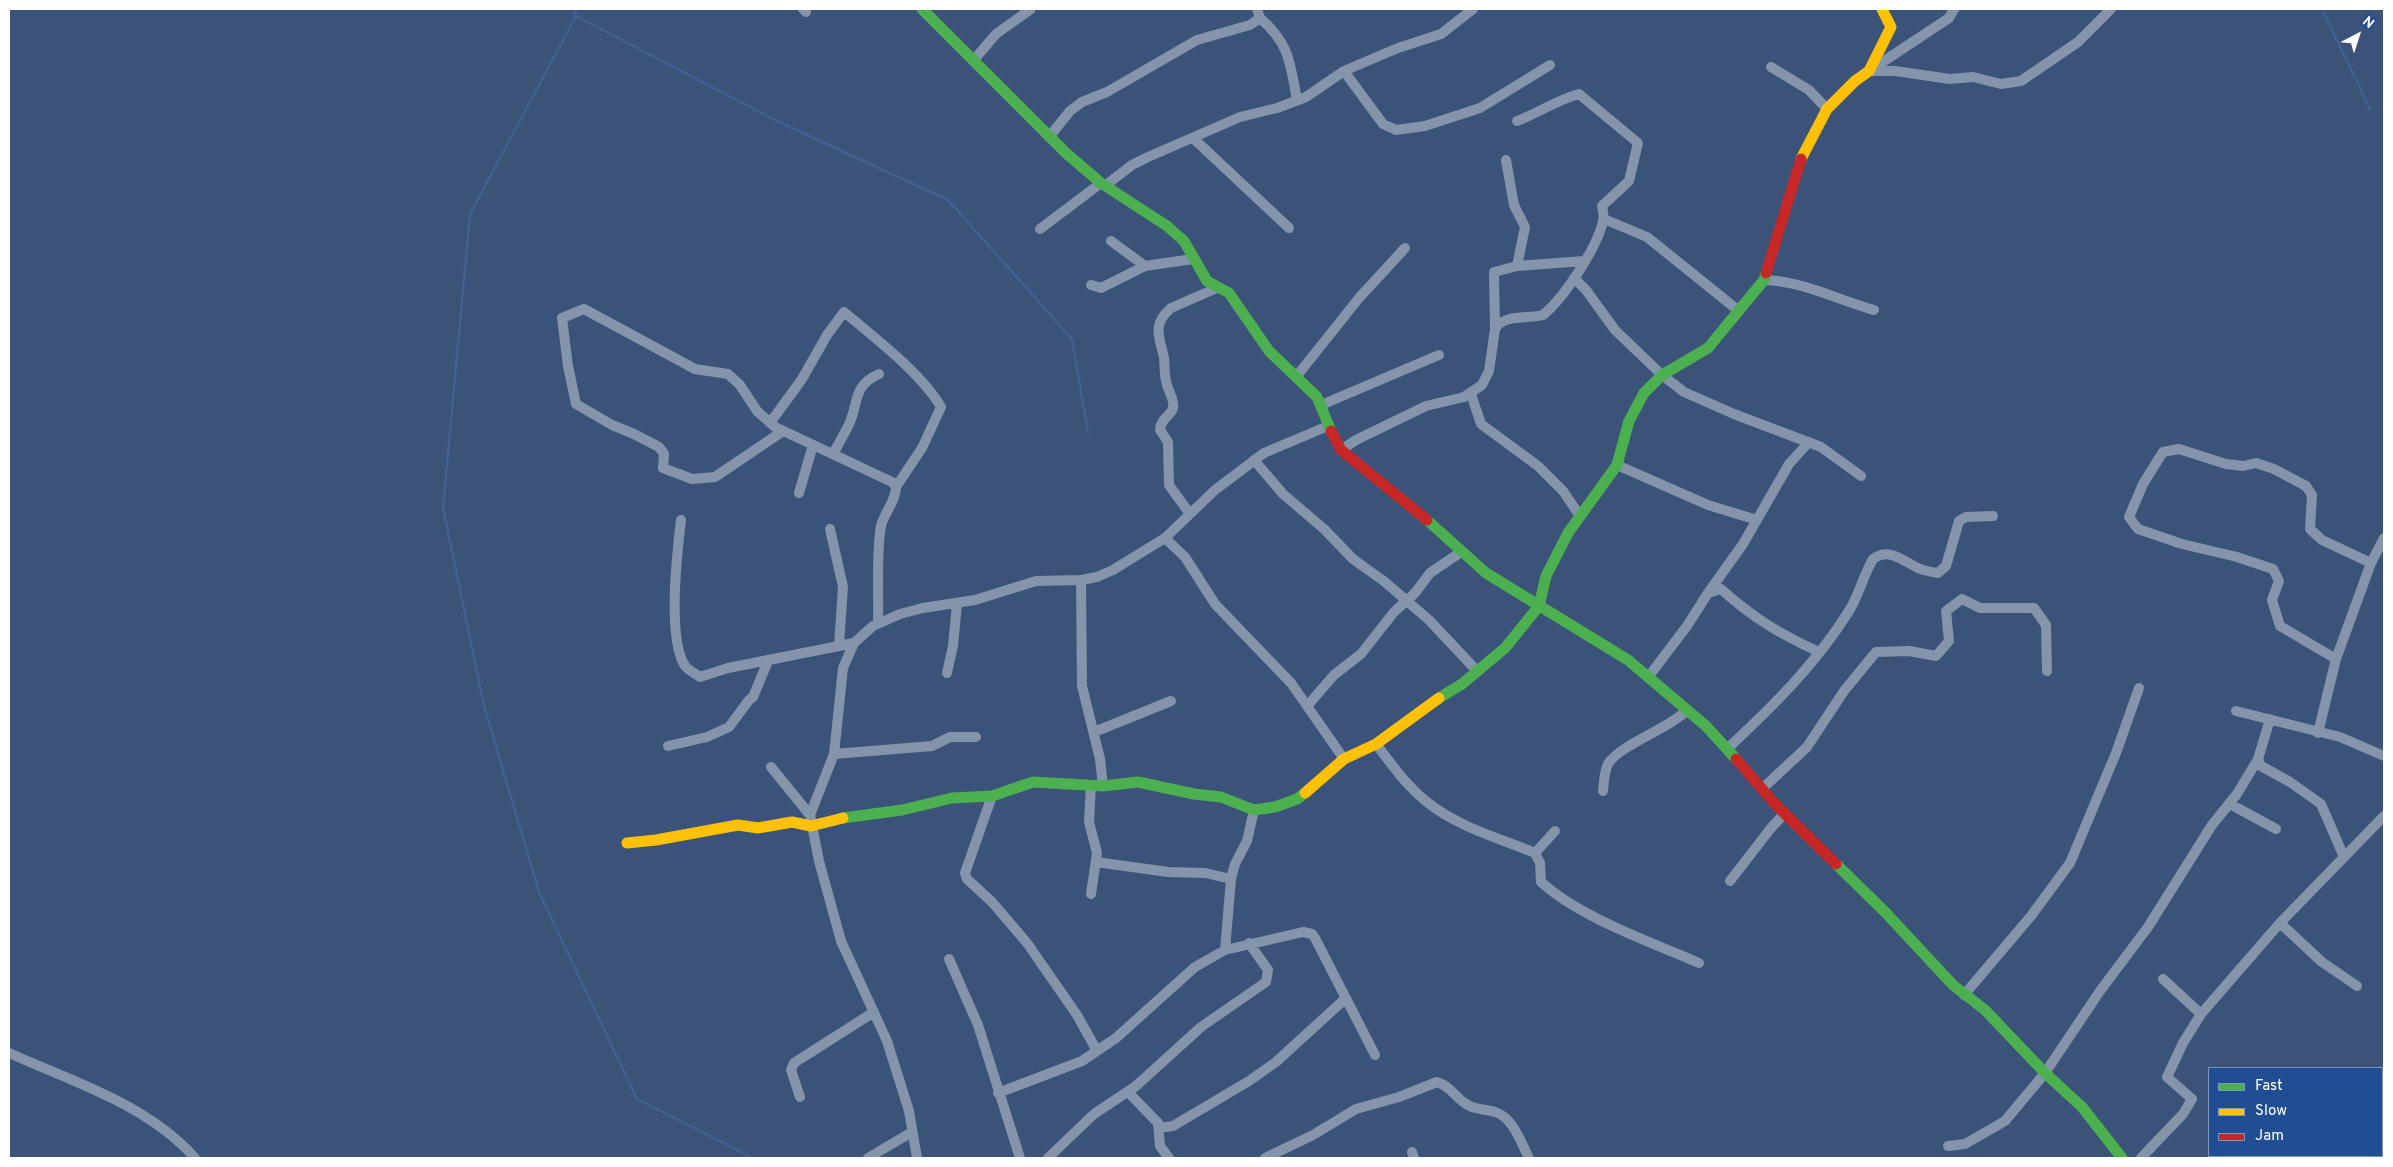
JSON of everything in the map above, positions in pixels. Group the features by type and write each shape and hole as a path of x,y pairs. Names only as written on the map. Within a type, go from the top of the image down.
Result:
{"street":[{"path":"922,9 1049,137 1104,184 1167,226 1184,241 1207,281 1216,288 1229,293 1269,351 1317,397 1328,426 1341,450 1431,523 1461,552 1505,586 1628,660 1687,710 1727,749 1784,814 1885,912 1912,943 1964,995 1985,1010 2045,1073 2082,1107 2122,1158"},
{"path":"973,61 996,34 1031,9"},
{"path":"1040,229 1132,165 1246,115 1297,100 1344,71 1398,48 1441,34 1473,9"},
{"path":"1869,71 1890,27 1882,9"},
{"path":"627,843 656,840 738,825 758,828 792,822 844,818 902,810 952,798 992,796 1033,782 1103,786 1138,782 1194,794 1221,797 1254,810 1266,809 1297,799 1344,759 1376,744 1435,700 1462,684 1505,648 1539,606 1546,576 1568,533 1612,476 1617,465 1629,421 1644,393 1662,375 1708,348 1764,280 1801,159 1827,109 1855,81 1949,18 1954,9"},
{"path":"1869,71 1895,71 1950,79 1973,77 2001,84 2021,81 2078,42 2111,9"},
{"path":"1049,137 1070,111 1082,102 1107,92 1197,40 1250,25 1259,13 1276,32 1289,56 1297,100"},
{"path":"1344,71 1383,124 1396,130 1425,126 1480,108 1550,65"},
{"path":"1771,67 1809,90 1827,109"},
{"path":"1494,329 1498,323 1504,320 1543,315 1574,278 1593,248 1604,219 1602,206 1629,181 1638,143 1579,94 1564,98 1536,114 1517,121"},
{"path":"1193,138 1289,228"},
{"path":"1506,160 1514,205 1525,227 1517,266"},
{"path":"1604,219 1647,237 1739,310"},
{"path":"1111,241 1145,266"},
{"path":"1296,377 1354,304 1405,248"},
{"path":"1091,285 1101,288 1145,266 1193,259"},
{"path":"1341,450 1356,440 1426,406 1471,394 1486,379 1494,329 1494,272 1517,266 1584,261"},
{"path":"1574,278 1586,290 1615,330 1662,375 1684,392 1734,414 1821,447 1861,476"},
{"path":"1764,280 1779,280 1874,310"},
{"path":"1190,514 1168,482 1168,442 1160,430 1161,423 1173,410 1174,405 1165,377 1164,358 1158,332 1164,317 1171,308 1216,288"},
{"path":"783,431 715,477 692,479 663,468 664,454 659,448 634,434 612,426 576,404 568,366 562,318 584,309 695,369 728,374 740,385 757,411 770,423 783,431 892,482 896,487"},
{"path":"770,423 802,379 826,335 844,312 888,348 935,396 941,407 922,448 896,487 896,494 881,526 878,623"},
{"path":"1321,405 1439,355"},
{"path":"833,454 850,422 856,397 865,383 879,374"},
{"path":"1471,394 1481,424 1538,466 1562,491 1580,516"},
{"path":"810,820 834,754 843,668 854,643 863,633 878,623 923,608 975,600 1036,581 1081,580 1097,577 1113,570 1165,538 1214,490 1264,453 1328,426"},
{"path":"1649,676 1687,626 1743,544 1789,464 1809,442"},
{"path":"799,493 813,445"},
{"path":"2336,659 2280,626 2272,600 2279,581 2273,569 2237,557 2182,544 2138,529 2129,517 2143,484 2163,452 2179,449 2226,464 2243,466 2256,463 2274,469 2306,486 2312,495 2310,529 2322,540 2371,563"},
{"path":"1254,460 1283,494 1324,529 1353,559 1408,600 1430,620 1477,672"},
{"path":"1617,465 1708,505 1757,520"},
{"path":"1727,749 1770,708 1819,652 1849,611 1873,559 1879,555 1887,554 1898,556 1925,570 1938,573 1946,566 1959,521 1966,517 1993,516"},
{"path":"681,520 675,590 677,643 685,667 700,677 728,668 854,643"},
{"path":"830,529 843,586 839,645"},
{"path":"1165,538 1185,557 1215,604 1286,677 1344,759"},
{"path":"2318,732 2336,659 2371,563 2383,543"},
{"path":"1308,706 1334,675 1361,654 1394,612 1408,600 1436,567 1461,552"},
{"path":"1081,580 1082,686 1094,732 1103,786"},
{"path":"1708,593 1721,590 1747,613 1782,635 1819,652"},
{"path":"1762,789 1807,747 1844,691 1876,652 1909,651 1936,656 1949,641 1946,611 1962,600 1980,608 2034,608 2046,625 2047,671"},
{"path":"947,673 953,646 957,604"},
{"path":"668,746 707,737 729,727 753,697 768,661"},
{"path":"1964,995 2031,916 2070,863 2116,752 2139,688"},
{"path":"1094,732 1171,701"},
{"path":"1603,791 1604,775 1612,759 1676,720 1687,710"},
{"path":"2236,711 2340,737 2383,753"},
{"path":"1948,1146 1965,1144 2005,1121 2045,1073 2100,991 2148,927 2212,825 2230,804 2258,759 2270,719"},
{"path":"834,754 932,746 950,737 976,736"},
{"path":"1376,744 1418,794 1428,803 1490,837 1535,853 1540,863 1541,882 1556,896 1597,918 1699,962"},
{"path":"2258,759 2261,766 2290,782 2321,804 2344,857"},
{"path":"771,767 810,820 841,941 893,1058 909,1111 917,1158"},
{"path":"1091,785 1089,822 1097,853 1091,894"},
{"path":"992,796 965,873 967,879 992,902 1027,943 1077,1016 1097,1051"},
{"path":"2230,804 2276,830"},
{"path":"1225,950 1231,879 1251,830 1254,810"},
{"path":"1730,881 1784,814"},
{"path":"2141,1158 2182,1114 2192,1099 2167,1078 2183,1043 2201,1014 2280,923 2384,816"},
{"path":"1535,853 1555,831"},
{"path":"1096,862 1168,872 1205,874 1231,879"},
{"path":"2280,923 2322,962 2357,986"},
{"path":"998,1093 1082,1061 1116,1038 1195,968 1225,950 1303,932 1312,934 1375,1055"},
{"path":"1048,1158 1082,1123 1128,1092 1201,1027 1266,982 1268,970 1249,943"},
{"path":"949,959 978,1025 1020,1158"},
{"path":"2163,979 2201,1014"},
{"path":"1160,1128 1173,1126 1249,1081 1276,1062 1346,998"},
{"path":"800,1097 791,1070 794,1063 874,1012"},
{"path":"9,1053 130,1107 167,1131 195,1158"},
{"path":"1265,1158 1313,1134 1356,1109 1398,1097 1437,1082 1446,1085 1467,1105 1497,1112 1504,1117 1510,1123 1529,1158"},
{"path":"1128,1092 1156,1119 1160,1128 1160,1146 1169,1158"},
{"path":"868,1158 912,1132"}],"waterway":[{"path":"575,9 576,16 470,214 443,508 484,706 539,892 637,1099 753,1158"},
{"path":"2322,9 2370,109"},
{"path":"576,16 777,121 948,200 1072,339 1088,433"}],"traffic: fast":[{"path":"922,9 1067,154 1101,183 1167,226 1184,241 1207,281 1229,293 1269,351 1317,397 1331,431"},
{"path":"1439,698 1462,684 1505,648 1539,606 1546,576 1568,533 1617,465 1629,421 1644,393 1662,375 1708,348 1764,280 1766,273"},
{"path":"1427,520 1486,573 1628,660 1706,726 1736,759"},
{"path":"843,818 902,810 952,798 992,796 1033,782 1103,786 1138,782 1194,794 1221,797 1254,810 1275,807 1297,799 1305,793"},
{"path":"1836,864 1885,912 1953,985 1985,1010 2045,1073 2082,1107 2122,1158"}],"traffic: slow":[{"path":"1801,159 1827,109 1855,81 1869,71 1891,27 1882,9"},
{"path":"1305,793 1344,759 1376,744 1439,698"},
{"path":"627,843 656,840 738,825 758,828 792,822 811,826 843,818"}],"traffic: jam":[{"path":"1766,273 1801,159"},
{"path":"1331,431 1341,450 1427,520"},
{"path":"1736,759 1775,804 1836,864"}]}
